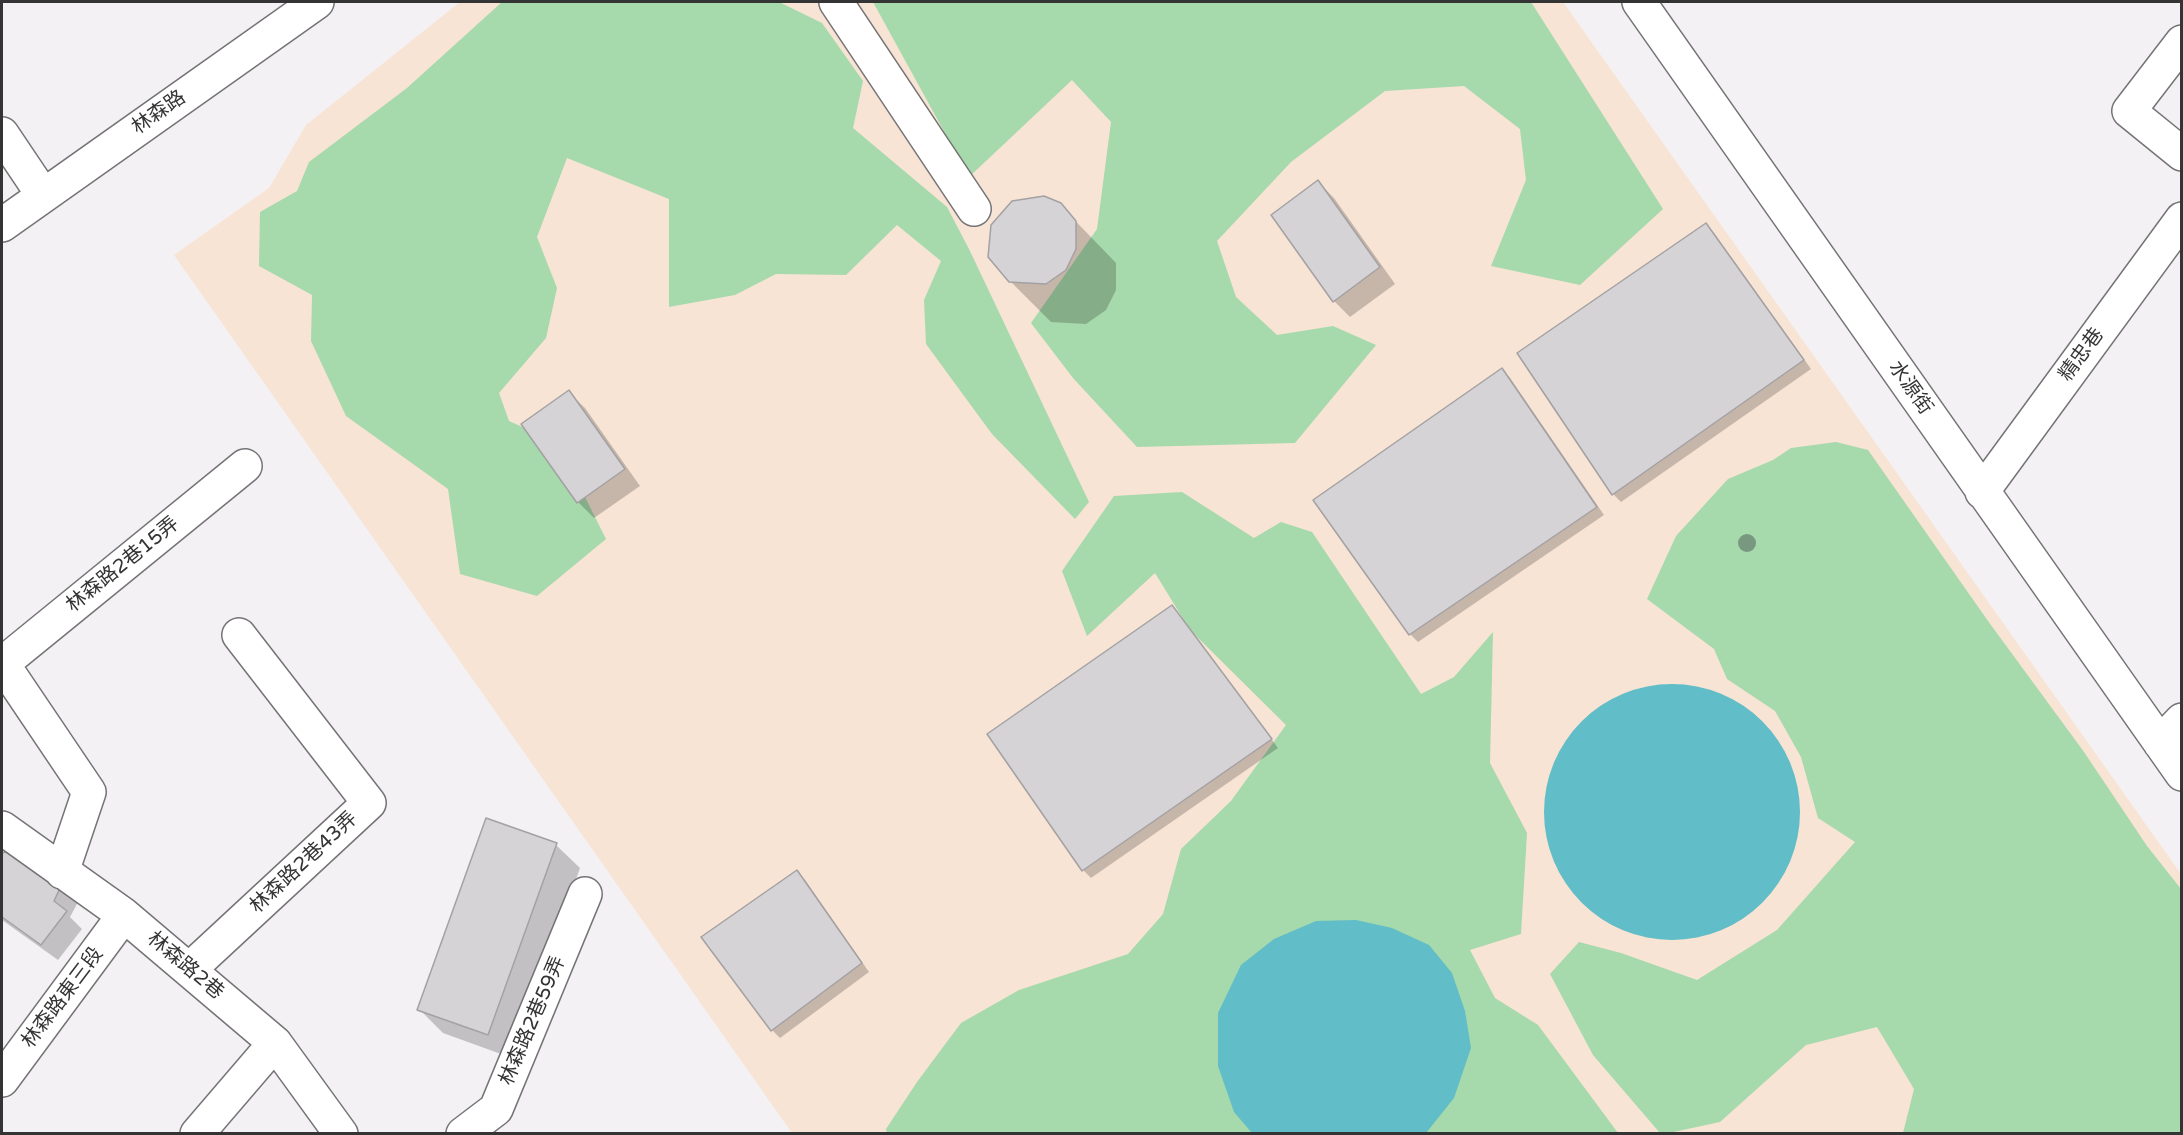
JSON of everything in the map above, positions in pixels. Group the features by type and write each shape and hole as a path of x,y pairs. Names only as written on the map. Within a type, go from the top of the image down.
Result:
{"street":[{"name":"林森路","path":"2,225 317,2"},
{"path":"836,2 974,209"},
{"name":"水源街","path":"1639,2 2181,774"},
{"path":"2181,42 2129,111 2181,154"},
{"path":"2,134 43,195"},
{"name":"精忠巷","path":"1982,492 2181,219"},
{"name":"林森路2巷15弄","path":"2,664 245,466"},
{"name":"林森路2巷43弄","path":"190,969 369,803 239,635"},
{"path":"2,664 90,792 62,872"},
{"path":"2160,744 2181,720"},
{"name":"林森路2巷","path":"2,828 124,915 275,1043 341,1134"},
{"name":"林森路2巷59弄","path":"463,1134 496,1109 585,894"},
{"name":"林森路東三段","path":"2,1080 124,915"},
{"path":"198,1134 275,1043"}],"shaded area":[{"path":"460,2 1563,2 2181,874 2181,1133 792,1133 174,255 269,188 306,125"}],"green space":[{"path":"502,2 779,2 822,23 863,81 853,128 947,207 969,249 1089,502 1075,519 992,434 926,344 924,300 941,261 897,225 846,275 776,274 735,295 669,307 669,199 567,158 537,237 557,288 546,338 499,393 509,421 558,443 606,539 537,596 460,574 448,489 346,416 311,341 312,295 259,266 260,212 297,191 309,162 407,88"},
{"path":"873,2 1531,2 1663,209 1580,285 1491,266 1526,180 1520,129 1464,86 1385,91 1291,162 1217,241 1236,297 1277,335 1333,326 1376,345 1295,443 1137,447 1073,378 1031,323 1097,229 1111,122 1072,80 969,177"},
{"path":"1836,442 1868,450 1988,621 2084,752 2147,846 2181,889 2181,1133 1903,1133 1914,1089 1877,1027 1806,1045 1720,1122 1660,1133 1593,1055 1550,974 1579,942 1621,953 1697,980 1777,930 1855,842 1818,818 1801,757 1775,711 1727,679 1714,649 1647,599 1676,536 1728,479 1773,460 1791,448"},
{"path":"1182,492 1254,538 1281,522 1312,532 1421,694 1454,677 1493,632 1490,763 1527,833 1521,934 1470,950 1495,998 1538,1025 1618,1133 887,1134 886,1129 917,1082 961,1023 1019,990 1128,954 1163,914 1181,849 1231,801 1286,725 1190,630 1155,573 1087,636 1062,571 1114,496"}],"water":[{"path":"1672,684 1697,687 1721,694 1753,713 1771,731 1790,763 1797,787 1800,812 1797,837 1790,861 1771,893 1753,911 1721,930 1697,937 1672,940 1647,937 1623,930 1591,911 1573,893 1554,861 1547,837 1544,812 1547,787 1554,763 1573,731 1591,713 1623,694 1647,687"},
{"path":"1356,920 1392,928 1429,945 1452,973 1465,1011 1471,1048 1454,1098 1426,1133 1252,1133 1234,1112 1218,1066 1218,1013 1241,965 1274,939 1316,921"}],"building":[{"path":"1318,180 1380,267 1333,302 1271,215"},
{"path":"1044,196 1061,203 1076,221 1076,249 1066,270 1046,284 1009,282 988,257 991,225 1012,201"},
{"path":"1706,223 1804,360 1612,495 1517,353"},
{"path":"1502,368 1597,507 1409,635 1313,500"},
{"path":"569,390 625,469 577,503 521,424"},
{"path":"1172,605 1272,739 1082,871 987,734"},
{"path":"486,818 557,843 488,1035 417,1010"},
{"path":"13,850 62,884 54,901 67,911 41,945 2,917 2,853"},
{"path":"797,870 862,963 771,1031 701,937"}]}
